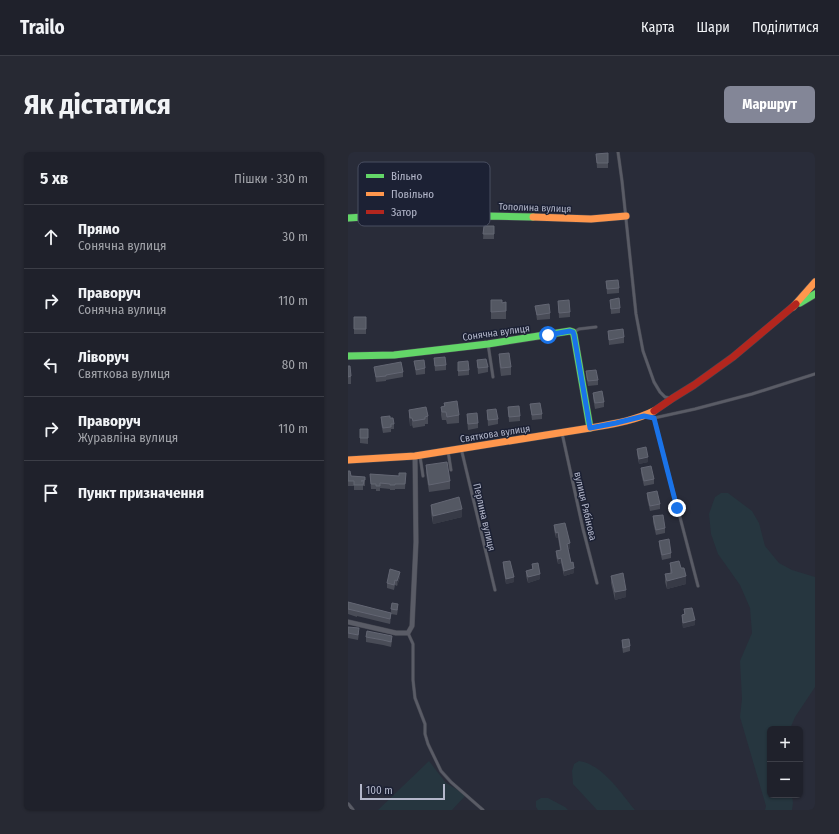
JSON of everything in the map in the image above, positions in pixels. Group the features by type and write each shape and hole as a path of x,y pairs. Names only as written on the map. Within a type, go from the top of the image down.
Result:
{"street":[{"name":"Тополина вулиця","path":"490,216 546,216 591,219 626,216"},
{"name":"Тополина вулиця","path":"348,218 358,217"},
{"path":"793,307 815,282"},
{"path":"793,307 815,288"},
{"path":"793,307 815,294"},
{"name":"Святкова вулиця","path":"348,460 417,455 590,428 644,416 658,410 673,398 694,385 733,356 793,307"},
{"name":"Сонячна вулиця","path":"348,356 394,355 488,344 570,331 573,332"},
{"path":"573,332 590,428"},
{"path":"348,622 396,633 408,633 412,626 416,542 417,455"},
{"path":"348,805 352,810"}],"lane":[{"path":"618,152 636,314 643,351 654,382 660,392 665,397 673,398"},
{"path":"573,332 579,329 596,327"},
{"path":"488,344 494,377"},
{"path":"644,416 654,418 695,409 752,394 815,374"},
{"path":"654,418 698,586"},
{"name":"вулиця Рябінова","path":"562,432 596,583"},
{"name":"Перлина вулиця","path":"461,448 495,590"},
{"path":"448,450 451,470"},
{"path":"417,455 423,476"},
{"path":"408,633 413,644 413,680 415,698 425,724 425,734 428,744 441,772 483,810"}],"shaded area":[{"path":"721,493 728,493 752,511 759,523 765,546 779,563 792,570 815,577 815,687 795,717 791,726 767,726 767,798 792,798 792,810 765,810 766,806 740,717 742,699 740,661 752,633 750,608 740,585 718,554 711,534 709,514 715,497"},
{"path":"429,761 446,783 466,795 452,810 378,810"},
{"path":"579,761 587,763 603,773 635,810 597,810 573,784 572,771 574,764"},
{"path":"541,798 548,798 568,810 538,810 536,807 536,801"}],"building":[{"path":"608,153 608,163 597,163 596,154"},
{"path":"484,226 494,226 494,234 483,234"},
{"path":"618,280 619,288 607,289 606,281"},
{"path":"619,298 620,308 611,309 610,300"},
{"path":"491,300 502,300 502,303 506,302 506,311 491,312"},
{"path":"569,300 570,312 559,313 558,301"},
{"path":"549,304 550,313 537,315 535,306"},
{"path":"354,317 366,317 366,329 354,329"},
{"path":"623,329 624,337 609,340 608,331"},
{"path":"509,353 511,367 501,368 499,354"},
{"path":"445,357 446,365 435,366 434,358"},
{"path":"486,359 488,367 478,368 477,360"},
{"path":"424,360 425,368 416,370 414,361"},
{"path":"468,361 469,370 458,371 458,362"},
{"path":"401,362 403,372 376,377 374,367"},
{"path":"348,366 350,366 351,376 348,377"},
{"path":"596,370 598,380 588,381 586,371"},
{"path":"602,391 604,402 595,403 593,393"},
{"path":"457,401 459,415 447,417 446,412 442,412 441,407 445,406 444,403"},
{"path":"540,403 542,414 532,415 530,404"},
{"path":"519,406 520,416 509,417 508,407"},
{"path":"426,407 428,416 425,417 425,419 413,421 412,418 410,418 409,410"},
{"path":"496,409 498,419 488,420 487,410"},
{"path":"477,413 478,423 468,424 467,414"},
{"path":"390,416 390,418 393,418 394,424 391,424 391,427 383,428 381,417"},
{"path":"360,429 368,429 368,438 360,438"},
{"path":"646,447 648,457 639,459 637,449"},
{"path":"447,462 450,481 429,485 426,465"},
{"path":"651,466 654,479 644,481 641,468"},
{"path":"348,471 350,471 351,476 365,477 365,480 361,481 364,481 363,485 354,485 354,481 348,481"},
{"path":"399,473 406,473 405,484 390,485 380,483 380,486 376,486 376,484 371,484 370,474 399,476"},
{"path":"657,491 660,504 650,506 647,493"},
{"path":"459,497 462,509 433,516 431,505"},
{"path":"663,515 665,528 656,530 653,516"},
{"path":"565,523 570,543 567,544 571,563 573,562 574,568 564,571 561,558 558,559 556,551 561,550 558,532 556,533 554,525"},
{"path":"669,539 671,553 662,555 659,541"},
{"path":"510,561 514,577 506,579 503,562"},
{"path":"679,561 681,568 684,568 686,576 667,581 665,574 672,573 670,563"},
{"path":"538,563 540,574 528,577 526,571 533,569 532,564"},
{"path":"390,569 400,572 394,585 387,583"},
{"path":"623,573 626,590 615,592 611,576"},
{"path":"348,602 391,613 390,619 348,609"},
{"path":"392,603 398,604 397,610 391,609"},
{"path":"692,608 695,620 683,623 682,615 685,614 684,609"},
{"path":"348,627 359,628 358,635 348,633"},
{"path":"367,631 392,636 391,642 366,637"},
{"path":"629,639 630,646 623,648 622,640"}],"traffic: fast":[{"path":"490,216 533,217"},
{"path":"348,218 358,217"},
{"path":"800,303 815,294"},
{"path":"348,356 394,355 488,344 570,331 573,332 574,335 590,428"}],"traffic: slow":[{"path":"533,217 591,219 626,216"},
{"path":"793,307 815,282"},
{"path":"348,460 415,456 615,424 631,420 654,411"}],"traffic: jam":[{"path":"654,411 733,357 796,304"}],"route":[{"path":"548,335 570,331 573,332 590,428 644,416 654,418 677,508"}]}
